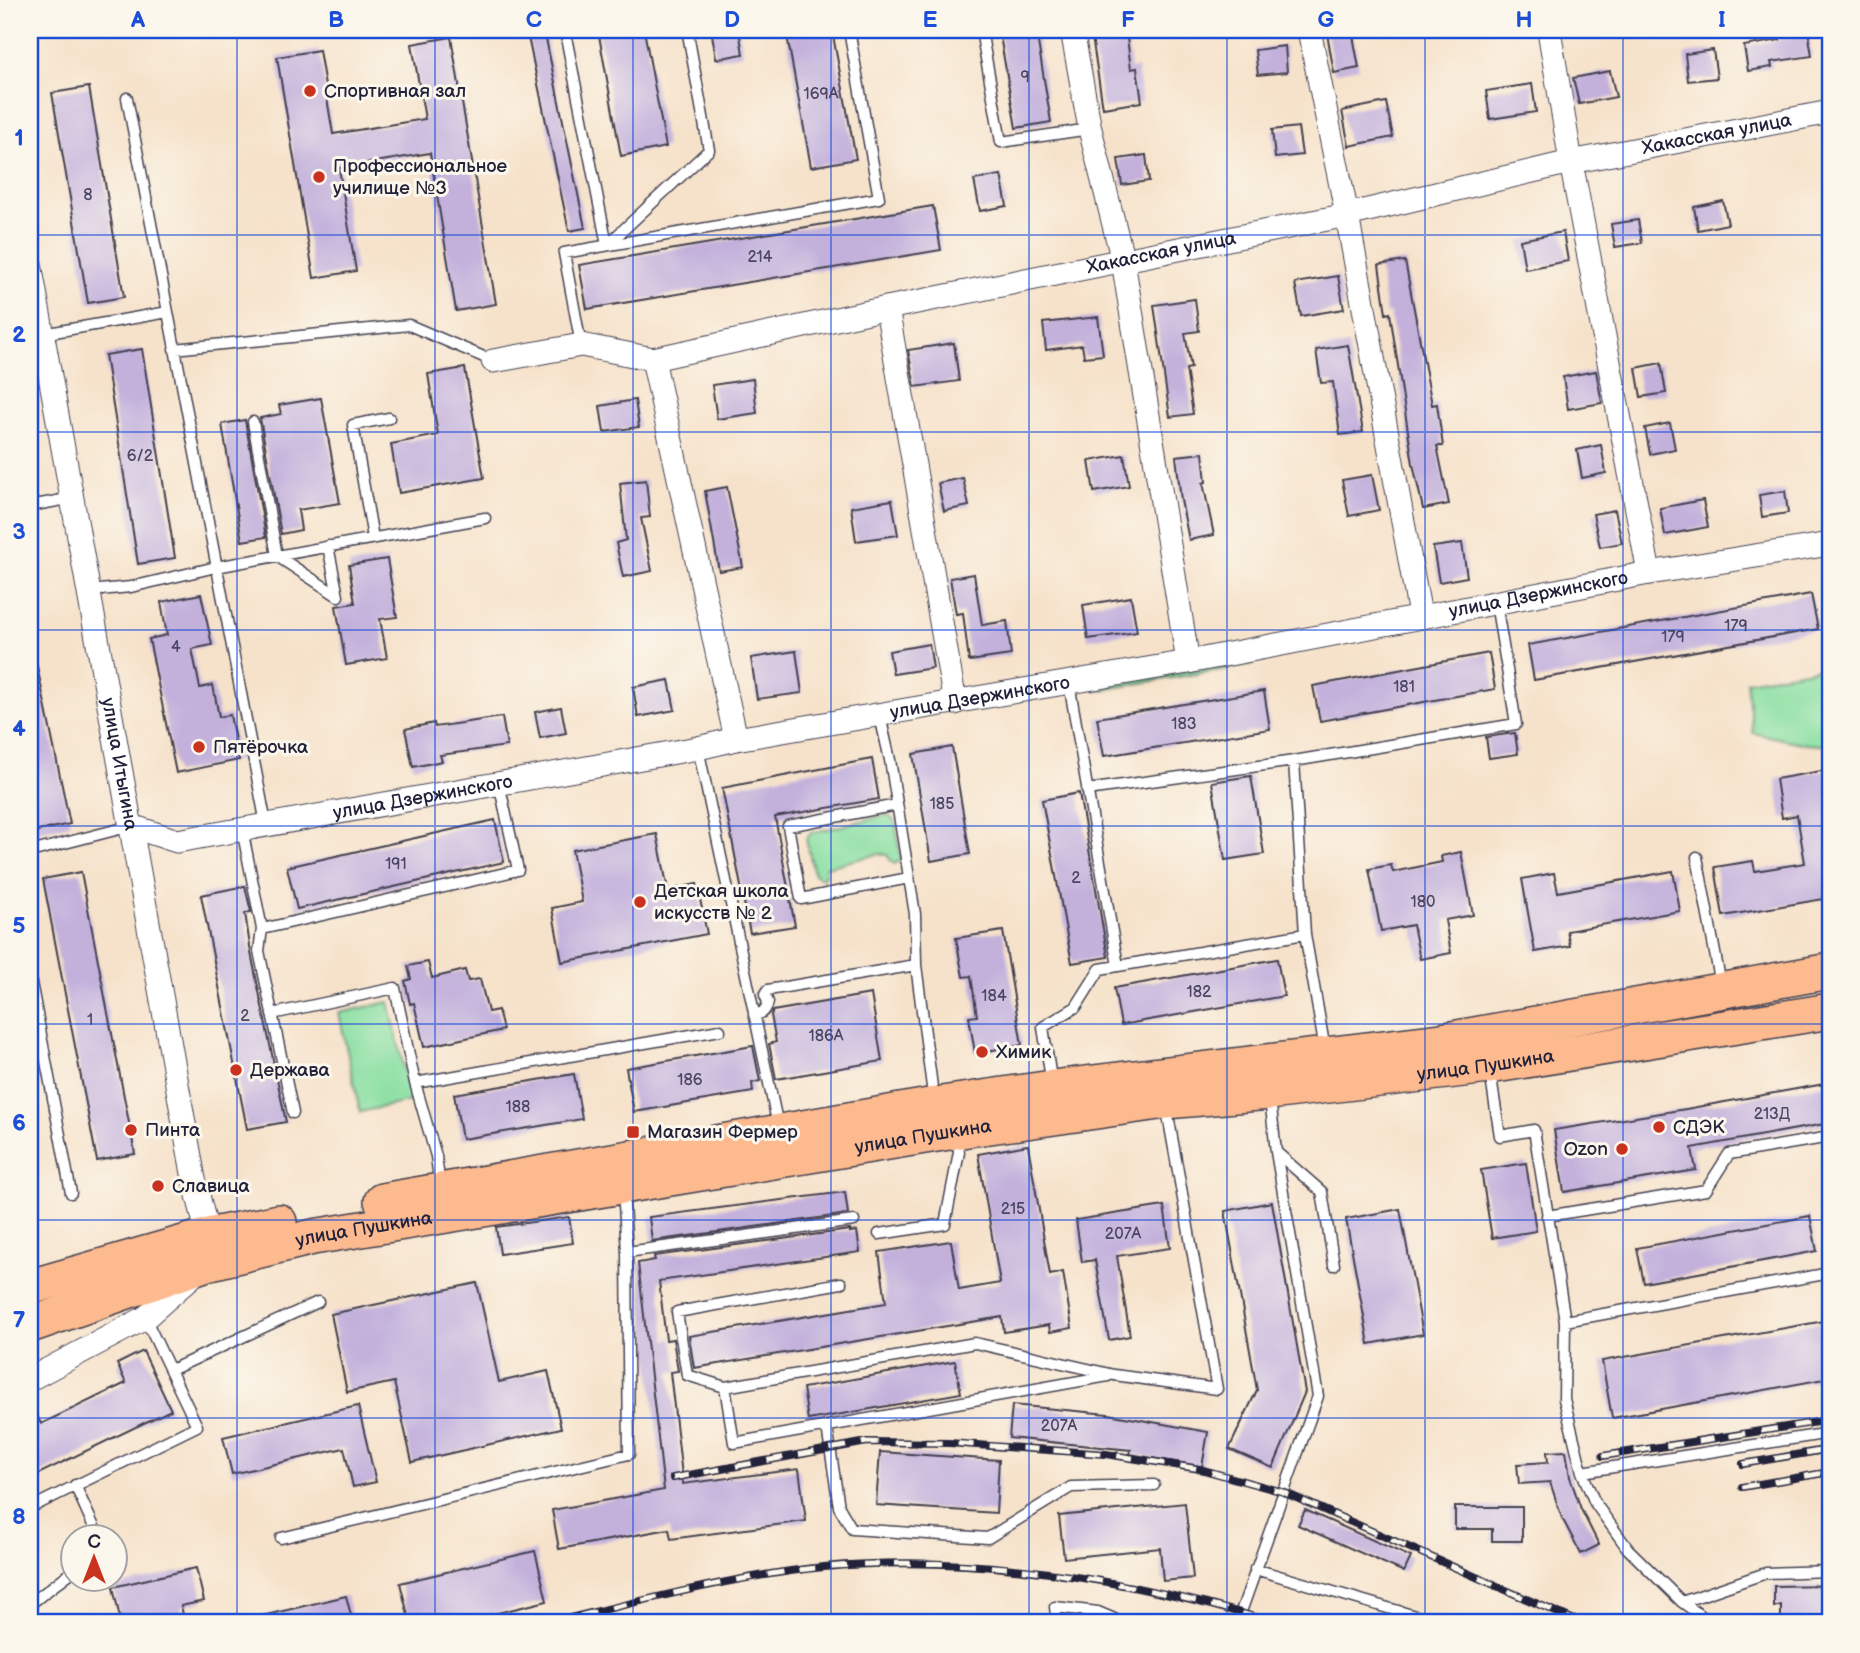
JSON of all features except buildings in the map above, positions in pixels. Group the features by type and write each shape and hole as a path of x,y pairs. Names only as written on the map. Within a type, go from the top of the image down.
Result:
{"main road":[{"name":"улица Пушкина","path":"30,1287 207,1249 441,1189 779,1132 1166,1101 1268,1078 1327,1056 1441,1041 1830,971"},
{"name":"улица Пушкина","path":"30,1325 207,1249 313,1237 512,1202 622,1187 945,1118 1052,1088 1489,1066 1830,1011"}],"street":[{"path":"1072,30 1090,129 1123,261 1188,662"},
{"path":"1309,30 1347,215 1420,615"},
{"path":"1549,30 1571,162 1649,573"},
{"name":"Хакасская улица","path":"493,361 580,345 653,359 887,308 1347,215 1571,162 1830,113"},
{"name":"улица Итыгина","path":"30,264 207,1249"},
{"path":"887,308 955,703"},
{"path":"653,359 736,739"},
{"name":"улица Дзержинского","path":"131,825 177,841 736,739 1188,662 1420,615 1649,573 1830,544"},
{"path":"30,1380 145,1318 207,1249"}],"lane":[{"path":"607,245 709,150 688,34 694,30"},
{"path":"580,345 564,253 878,198 849,30"},
{"path":"981,30 1002,142 1090,129"},
{"path":"568,42 607,245"},
{"path":"127,99 266,824"},
{"path":"43,334 168,312"},
{"path":"174,349 409,325 493,361"},
{"path":"373,538 353,425 389,418"},
{"path":"253,422 276,556 338,596 328,546"},
{"path":"30,506 73,498"},
{"path":"89,591 131,587 216,567 485,518"},
{"path":"1087,790 1294,761 1516,724 1496,603"},
{"path":"1069,683 1118,966"},
{"path":"879,1234 945,1224 960,1152 945,1118 916,965 915,915 880,716"},
{"path":"698,748 779,1132"},
{"path":"1294,761 1305,934 1327,1056"},
{"path":"262,929 518,870 499,783"},
{"path":"897,805 788,826 801,899 909,877"},
{"path":"30,852 131,825"},
{"path":"242,829 262,929 259,951 293,1113"},
{"path":"1697,857 1723,991"},
{"path":"1052,1088 1043,1027 1076,1007 1100,969 1305,934"},
{"path":"754,1015 761,1014 766,1008 768,1002 765,995 768,989 916,965"},
{"path":"30,977 71,1193"},
{"path":"272,1014 395,988 415,1083 436,1156 441,1189"},
{"path":"415,1083 720,1030"},
{"path":"1489,1066 1500,1136 1534,1130 1566,1321 1564,1399 1582,1472 1595,1503 1628,1549 1682,1602 1711,1623"},
{"path":"1237,1623 1318,1396 1276,1152 1268,1078"},
{"path":"841,1283 677,1312 687,1375 725,1387 975,1343 1114,1375 1217,1389 1166,1101"},
{"path":"1547,1216 1706,1191 1729,1154 1830,1137"},
{"path":"1276,1152 1322,1192 1335,1265"},
{"path":"281,1538 629,1454 627,1252 622,1187"},
{"path":"627,1252 854,1221"},
{"path":"1566,1321 1830,1273"},
{"path":"171,1370 318,1302"},
{"path":"30,1507 197,1426 145,1318"},
{"path":"725,1387 734,1443 1114,1375"},
{"path":"827,1427 839,1507 852,1529 988,1538 1071,1487 1154,1485"},
{"path":"1582,1472 1830,1433"},
{"path":"75,1485 93,1524"},
{"path":"1255,1569 1438,1623"},
{"path":"1682,1602 1766,1573 1830,1571"},
{"path":"30,1604 60,1581"},
{"path":"1057,1623 1055,1607 1098,1612 1124,1623"}],"green space":[{"path":"1253,657 1255,664 1095,691 1096,685"},
{"path":"1830,667 1830,746 1753,733 1746,681"},
{"path":"887,815 895,821 901,861 894,864 886,854 878,854 826,867 825,876 821,878 814,874 806,839 811,833"},
{"path":"389,1002 411,1101 360,1112 339,1013"}],"railway":[{"path":"1603,1456 1830,1420"},
{"path":"673,1478 867,1442 949,1443 1106,1454 1200,1469 1283,1492 1581,1623"},
{"path":"1743,1464 1830,1449"},
{"path":"1742,1487 1830,1472"},
{"path":"549,1623 686,1590 755,1577 824,1567 881,1564 938,1564 1052,1573 1164,1594 1275,1623"},
{"path":"1321,1619 1336,1623"}],"place":[{"name":"Спортивная зал","path":"310,91"},
{"name":"Профессиональное училище №3","path":"319,177"},
{"name":"Пятёрочка","path":"199,747"},
{"name":"Детская школа искусств № 2","path":"640,902"},
{"name":"Химик","path":"982,1052"},
{"name":"Держава","path":"236,1070"},
{"name":"СДЭК","path":"1659,1127"},
{"name":"Пинта","path":"131,1130"},
{"name":"Магазин Фермер","path":"633,1132"},
{"name":"Ozon","path":"1622,1149"},
{"name":"Славица","path":"158,1186"}]}
